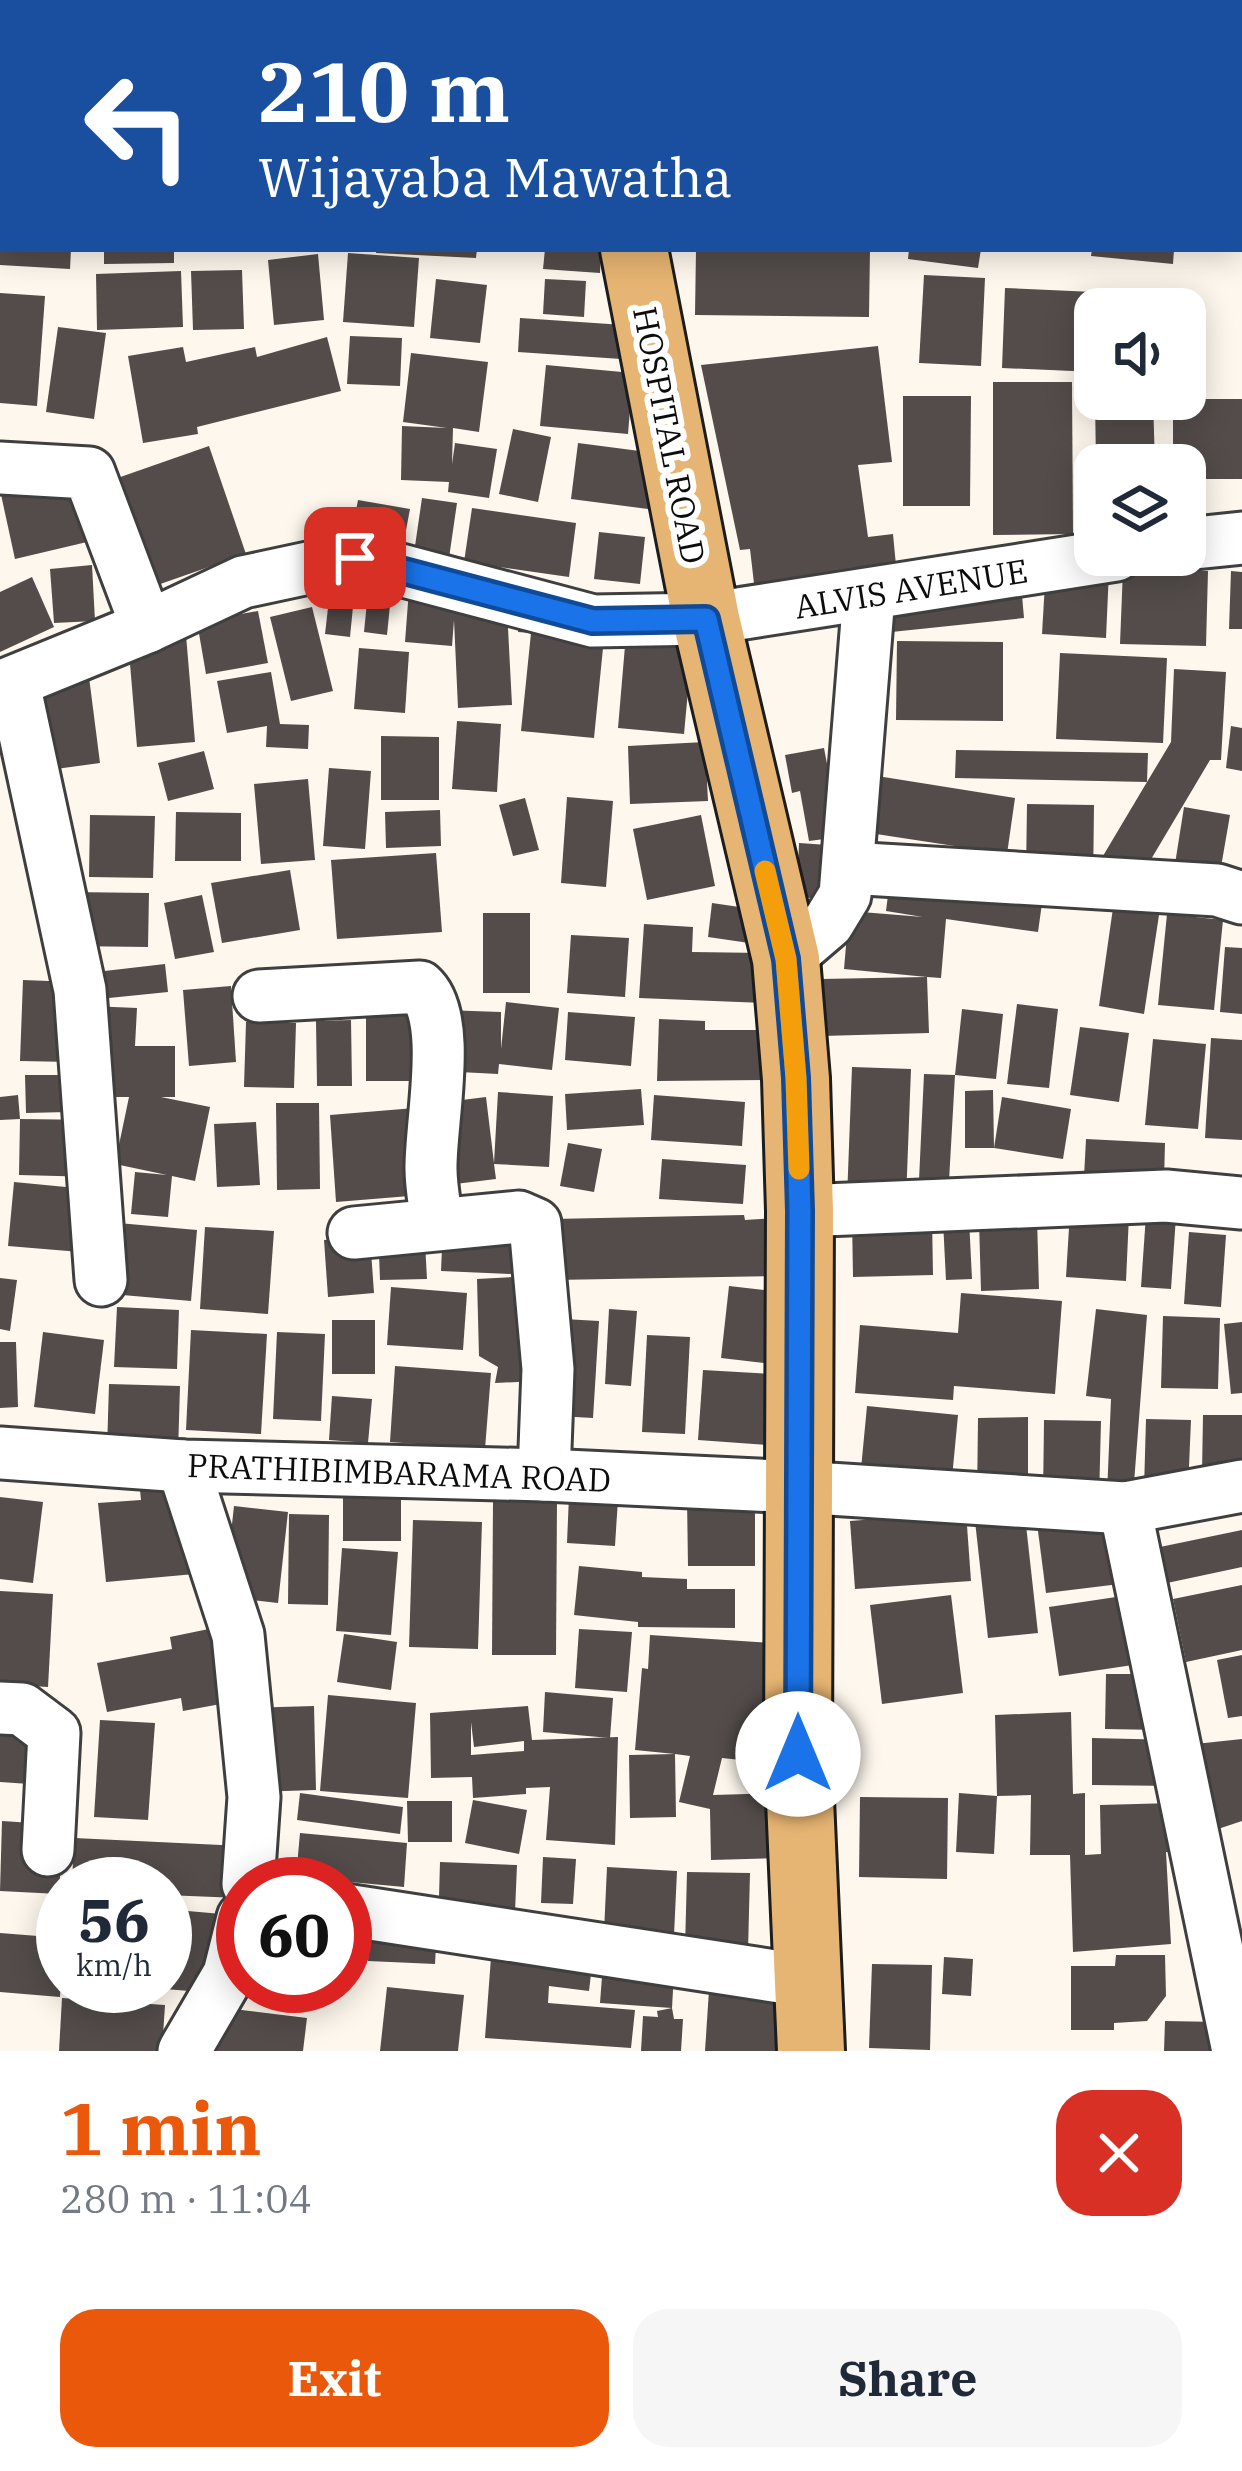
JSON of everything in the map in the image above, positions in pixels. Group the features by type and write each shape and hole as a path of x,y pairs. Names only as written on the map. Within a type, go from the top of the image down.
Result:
{"main road":[{"name":"HOSPITAL ROAD","path":"635,252 706,619 786,959 800,1211 798,1754 811,2051"}],"street":[{"path":"0,468 89,472 148,627"},
{"name":"ALVIS AVENUE","path":"7,686 243,582 355,558 593,621 706,619 1074,562"},
{"path":"786,959 828,923 844,896 868,595"},
{"path":"7,686 80,990 100,1280"},
{"path":"848,868 1217,890 1242,898"},
{"path":"259,996 420,987 430,995 438,1037 430,1171 437,1224"},
{"path":"800,1211 1166,1196 1242,1203"},
{"path":"355,1233 519,1217 535,1224 548,1369 544,1475"},
{"name":"PRATHIBIMBARAMA ROAD","path":"0,1453 183,1466 798,1487 1125,1508 1242,1486"},
{"path":"183,1466 238,1635 254,1797 250,1857"},
{"path":"1125,1508 1238,2051"},
{"path":"0,1708 22,1709 54,1732 48,1850"},
{"path":"372,1914 807,1981"},
{"path":"184,2051 216,1996"}],"building":[{"path":"0,252 71,252 70,269 0,265"},
{"path":"104,252 174,252 174,263 104,264"},
{"path":"376,252 477,252 476,258"},
{"path":"545,252 601,252 600,273 543,269"},
{"path":"696,252 870,252 869,317 695,315"},
{"path":"909,252 981,252 978,268 908,259"},
{"path":"1092,252 1174,252 1173,264 1091,256"},
{"path":"348,253 419,258 414,327 343,322"},
{"path":"318,254 324,320 274,325 268,260"},
{"path":"242,270 244,329 193,330 191,271"},
{"path":"181,271 183,327 97,330 96,274"},
{"path":"924,275 985,278 981,366 919,363"},
{"path":"436,279 487,285 480,343 430,338"},
{"path":"545,279 586,281 584,317 543,314"},
{"path":"1005,288 1074,291 1074,371 1002,368"},
{"path":"0,293 45,296 37,406 0,403"},
{"path":"520,318 624,325 621,359 518,352"},
{"path":"58,327 106,333 94,419 46,412"},
{"path":"350,336 402,338 400,386 347,384"},
{"path":"327,337 341,391 197,427 198,434 143,443 128,356 183,347 186,362 255,347 257,357"},
{"path":"878,346 892,462 858,465 868,537 893,534 897,576 755,592 750,549 740,550 701,365"},
{"path":"411,353 488,362 479,432 453,428 452,464 455,443 497,449 489,498 448,492 449,482 401,480 402,426 447,428 403,422"},
{"path":"546,365 633,373 628,434 540,426"},
{"path":"993,382 1072,382 1073,534 993,535"},
{"path":"903,396 971,396 970,506 903,506"},
{"path":"1206,399 1242,399 1242,479 1206,479 1206,444 1173,444 1173,420 1206,420"},
{"path":"1095,420 1154,420 1154,444 1096,444"},
{"path":"513,429 551,437 538,502 499,494"},
{"path":"578,443 655,453 648,509 571,499"},
{"path":"209,446 246,554 146,589 109,481"},
{"path":"70,473 87,542 15,559 0,490"},
{"path":"422,498 457,503 449,558 414,553"},
{"path":"358,500 410,509 401,557 349,547"},
{"path":"472,508 576,523 569,577 464,562"},
{"path":"599,532 645,537 640,584 594,579"},
{"path":"92,565 95,621 54,623 50,569"},
{"path":"1046,566 1074,568 1074,576 1109,576 1106,638 1042,634"},
{"path":"1208,571 1206,646 1120,644 1123,576 1206,576"},
{"path":"1231,571 1242,572 1242,629 1229,629"},
{"path":"332,573 356,576 350,637 325,634"},
{"path":"410,576 457,580 454,611 507,609 512,705 458,708 454,620 452,646 405,642"},
{"path":"32,577 54,627 0,652 0,592"},
{"path":"369,582 392,585 387,635 364,632"},
{"path":"1021,584 1024,618 882,633 879,599"},
{"path":"629,599 696,605 684,734 618,728"},
{"path":"312,607 333,691 291,701 270,617"},
{"path":"258,611 268,663 206,674 197,622"},
{"path":"606,618 594,738 521,731 531,633 518,632 519,623"},
{"path":"186,635 195,742 137,747 128,640"},
{"path":"897,641 1003,642 1003,721 896,720"},
{"path":"359,648 409,652 405,713 354,709"},
{"path":"1060,653 1167,658 1163,743 1056,739"},
{"path":"1174,669 1226,672 1221,760 1210,760 1131,893 1094,871 1171,742"},
{"path":"271,672 280,724 309,725 308,749 266,747 267,726 227,733 217,681"},
{"path":"89,677 100,763 34,772 23,686"},
{"path":"457,721 501,724 497,792 452,789"},
{"path":"1231,726 1242,728 1242,771 1226,768"},
{"path":"381,736 439,737 439,800 381,800"},
{"path":"705,742 708,801 630,804 628,746"},
{"path":"824,748 831,785 826,786 832,838 809,841 800,791 792,793 785,755"},
{"path":"956,750 1148,753 1147,782 955,778"},
{"path":"204,751 214,789 168,801 158,763"},
{"path":"329,768 371,771 365,849 323,846"},
{"path":"871,775 1015,798 1007,854 863,832"},
{"path":"308,779 315,860 261,864 254,784"},
{"path":"567,797 613,801 606,887 561,883"},
{"path":"525,798 539,850 513,856 499,805"},
{"path":"1027,804 1094,805 1093,889 1044,889 1038,932 946,919 941,978 844,969 849,911 923,917 886,911 893,855 1026,873"},
{"path":"1184,807 1230,815 1217,890 1172,883"},
{"path":"440,810 441,846 386,848 385,812"},
{"path":"176,812 241,813 241,861 175,861"},
{"path":"90,815 155,816 153,878 89,877"},
{"path":"701,815 715,886 647,900 633,829"},
{"path":"799,843 828,845 825,899 797,897"},
{"path":"436,853 442,932 337,939 331,860"},
{"path":"290,870 300,930 222,943 211,883"},
{"path":"70,892 149,893 148,947 70,946"},
{"path":"202,895 214,952 175,959 164,903"},
{"path":"712,903 760,910 756,944 708,937"},
{"path":"1113,908 1159,915 1144,1014 1099,1006"},
{"path":"483,913 530,913 530,993 483,993"},
{"path":"1167,914 1223,920 1214,1010 1158,1005"},
{"path":"644,924 693,927 692,952 767,953 766,1003 639,998"},
{"path":"571,935 629,938 625,997 567,993"},
{"path":"1225,947 1242,948 1242,1014 1220,1012"},
{"path":"165,964 168,992 99,999 96,972"},
{"path":"927,977 929,1033 822,1036 821,979"},
{"path":"23,980 74,982 71,1062 20,1061"},
{"path":"231,986 236,1062 189,1066 183,990"},
{"path":"366,995 430,996 429,1081 366,1081"},
{"path":"506,1002 559,1008 552,1070 499,1064 498,1074 440,1071 444,1010 501,1012 501,1049"},
{"path":"1017,1004 1058,1009 1049,1088 1007,1084"},
{"path":"90,1006 137,1008 135,1046 175,1046 175,1097 161,1097 210,1107 195,1181 172,1176 168,1217 131,1214 135,1172 167,1175 115,1164 129,1097 97,1097"},
{"path":"962,1009 1003,1014 996,1079 955,1075"},
{"path":"568,1012 635,1017 631,1066 565,1060"},
{"path":"659,1019 705,1021 705,1030 769,1030 769,1080 657,1081"},
{"path":"351,1020 352,1086 317,1086 316,1021"},
{"path":"246,1022 296,1023 294,1088 244,1087"},
{"path":"1080,1027 1129,1033 1119,1102 1070,1095"},
{"path":"1211,1038 1242,1040 1242,1140 1205,1138"},
{"path":"1153,1039 1206,1044 1198,1129 1145,1125"},
{"path":"852,1067 911,1069 906,1200 847,1199"},
{"path":"924,1074 955,1075 949,1181 919,1180"},
{"path":"25,1075 68,1075 68,1112 26,1113"},
{"path":"641,1089 644,1125 567,1130 565,1094"},
{"path":"993,1090 994,1148 965,1148 965,1091"},
{"path":"498,1092 553,1096 549,1167 494,1164 496,1179 447,1185 438,1103 486,1097 494,1163"},
{"path":"18,1095 20,1119 0,1120 0,1097"},
{"path":"654,1095 745,1102 742,1146 651,1140"},
{"path":"1002,1097 1071,1109 1063,1159 994,1148"},
{"path":"276,1103 319,1103 320,1189 277,1190"},
{"path":"427,1107 434,1194 336,1202 330,1115"},
{"path":"20,1119 96,1120 95,1177 19,1175"},
{"path":"256,1122 260,1185 217,1187 214,1124"},
{"path":"1086,1139 1165,1143 1164,1181 1084,1177"},
{"path":"568,1143 602,1149 594,1192 560,1186"},
{"path":"662,1159 746,1165 743,1204 659,1199"},
{"path":"14,1182 97,1190 92,1253 8,1246"},
{"path":"1147,1200 1177,1202 1171,1289 1141,1287"},
{"path":"1070,1211 1129,1215 1126,1281 1066,1277"},
{"path":"744,1215 745,1220 778,1218 780,1276 554,1280 553,1219"},
{"path":"932,1216 933,1275 853,1277 852,1218"},
{"path":"1037,1218 1039,1289 981,1291 979,1220"},
{"path":"969,1219 972,1279 946,1280 943,1221"},
{"path":"118,1223 197,1230 191,1301 111,1294"},
{"path":"443,1224 512,1226 511,1274 441,1271"},
{"path":"424,1225 427,1279 380,1280 378,1227"},
{"path":"205,1227 274,1231 268,1314 200,1309"},
{"path":"1189,1232 1226,1235 1221,1307 1184,1304"},
{"path":"370,1237 374,1293 328,1297 324,1240"},
{"path":"533,1276 537,1381 495,1383 498,1367 479,1356 477,1279"},
{"path":"0,1278 17,1280 10,1331 0,1329"},
{"path":"729,1286 774,1291 765,1363 721,1358"},
{"path":"391,1287 467,1293 463,1350 387,1345"},
{"path":"961,1293 1062,1301 1055,1394 954,1386 953,1400 855,1393 860,1325 958,1333"},
{"path":"117,1307 179,1310 177,1369 114,1367"},
{"path":"609,1309 637,1311 631,1386 605,1384"},
{"path":"1096,1309 1147,1315 1133,1496 1107,1494 1111,1399 1086,1396"},
{"path":"1163,1316 1220,1318 1218,1389 1161,1388"},
{"path":"564,1319 599,1321 593,1418 558,1416"},
{"path":"332,1320 375,1320 375,1374 332,1374"},
{"path":"1242,1322 1242,1393 1231,1394 1224,1324"},
{"path":"191,1330 267,1334 261,1434 186,1430"},
{"path":"43,1332 104,1340 95,1414 34,1407"},
{"path":"277,1332 325,1334 321,1421 273,1419"},
{"path":"647,1335 690,1337 685,1434 642,1432"},
{"path":"0,1342 16,1342 18,1407 0,1408"},
{"path":"395,1366 491,1373 485,1449 390,1442"},
{"path":"703,1370 771,1374 766,1445 698,1440"},
{"path":"109,1384 180,1386 178,1453 107,1450"},
{"path":"332,1396 372,1399 368,1443 329,1440"},
{"path":"867,1406 958,1415 952,1478 861,1469"},
{"path":"1203,1415 1242,1415 1242,1473 1202,1473"},
{"path":"1028,1417 1028,1502 977,1502 978,1418"},
{"path":"1146,1419 1191,1420 1188,1490 1144,1489"},
{"path":"1044,1420 1101,1421 1099,1500 1043,1499"},
{"path":"207,1473 217,1572 106,1582 98,1503 141,1500 139,1480"},
{"path":"569,1496 618,1499 615,1546 567,1543"},
{"path":"0,1497 43,1502 33,1583 0,1579"},
{"path":"401,1497 401,1541 343,1541 343,1498"},
{"path":"755,1497 755,1566 688,1566 687,1498"},
{"path":"493,1502 557,1502 556,1655 492,1655"},
{"path":"234,1506 288,1512 278,1603 224,1597"},
{"path":"966,1512 971,1581 855,1589 850,1521"},
{"path":"289,1514 329,1515 328,1605 288,1604"},
{"path":"1025,1516 1038,1633 988,1638 975,1521"},
{"path":"413,1520 482,1522 478,1649 409,1647"},
{"path":"1129,1520 1136,1582 1046,1593 1038,1531"},
{"path":"1242,1530 1242,1567 1167,1583 1160,1547"},
{"path":"342,1548 398,1552 391,1635 336,1631"},
{"path":"579,1566 687,1579 687,1589 735,1589 735,1628 638,1627 638,1622 574,1615"},
{"path":"1242,1585 1242,1650 1186,1662 1173,1599"},
{"path":"0,1591 53,1594 48,1687 0,1684"},
{"path":"1143,1593 1153,1662 1059,1676 1049,1607"},
{"path":"951,1595 963,1693 882,1704 870,1605"},
{"path":"228,1625 242,1700 183,1711 181,1698 107,1712 97,1663 172,1649 170,1637"},
{"path":"579,1629 632,1632 627,1692 575,1688"},
{"path":"344,1634 397,1642 391,1690 337,1682"},
{"path":"650,1635 770,1643 760,1762 722,1758 713,1795 782,1793 783,1858 711,1860 710,1809 679,1802 690,1756 635,1750 642,1668 648,1669"},
{"path":"1242,1655 1242,1716 1228,1718 1217,1660"},
{"path":"1106,1674 1163,1674 1162,1730 1105,1729"},
{"path":"545,1692 613,1698 610,1738 543,1732"},
{"path":"328,1695 416,1703 408,1798 320,1791"},
{"path":"0,1706 50,1709 44,1785 0,1782"},
{"path":"314,1706 316,1790 250,1792 248,1708"},
{"path":"528,1706 532,1740 618,1737 615,1845 546,1840 550,1787 473,1798 472,1777 431,1778 430,1713","holes":["471,1722 474,1747 524,1741 524,1751 471,1755"]},
{"path":"1071,1712 1073,1794 1085,1793 1085,1855 1101,1854 1100,1805 1173,1803 1175,1852 1166,1852 1171,1944 1073,1952 1070,1855 1030,1855 1031,1795 997,1796 995,1715"},
{"path":"100,1720 155,1723 148,1820 94,1817"},
{"path":"1092,1738 1175,1740 1175,1786 1092,1785"},
{"path":"1242,1739 1242,1821 1191,1838 1186,1745"},
{"path":"675,1754 676,1817 630,1818 629,1755"},
{"path":"300,1793 403,1807 400,1834 297,1820"},
{"path":"959,1793 997,1796 994,1854 956,1852"},
{"path":"860,1797 948,1798 947,1879 859,1877"},
{"path":"473,1800 527,1810 519,1854 465,1843"},
{"path":"407,1801 452,1801 452,1842 408,1842"},
{"path":"2,1821 63,1825 61,1857 36,1857 36,1893 0,1891"},
{"path":"300,1833 407,1843 404,1887 372,1884 372,1857 298,1857"},
{"path":"74,1838 242,1846 241,1857 216,1857 216,1897 192,1896 192,1857 73,1857"},
{"path":"543,1857 576,1859 573,1904 541,1903"},
{"path":"440,1862 517,1865 515,1912 438,1909 435,1964 372,1961 372,1893 439,1897"},
{"path":"607,1867 677,1871 674,1935 604,1932"},
{"path":"687,1872 750,1873 748,1951 685,1949"},
{"path":"192,1911 216,1914 216,1993 192,1991"},
{"path":"494,1917 554,1922 551,1970 557,1926 596,1931 589,1991 549,1986 548,2003 635,2010 631,2048 485,2038"},
{"path":"0,1933 36,1936 36,1995 0,1992"},
{"path":"604,1950 675,1955 672,2008 600,2003"},
{"path":"1116,1955 1165,1955 1166,1996 1147,2021 1114,2023 1114,2030 1071,2030 1071,1966 1115,1966"},
{"path":"944,1957 973,1959 971,1996 942,1994"},
{"path":"872,1964 932,1965 930,2050 869,2048"},
{"path":"710,1975 785,1980 780,2051 705,2051"},
{"path":"387,1987 464,1995 458,2051 380,2051"},
{"path":"672,2008 674,2019 683,2019 681,2051 641,2051 643,2016 658,2017 657,2011"},
{"path":"61,2013 164,2013 162,2051 59,2051"},
{"path":"216,2013 307,2018 303,2051 211,2051"},
{"path":"1165,2021 1220,2022 1220,2051 1164,2051"}],"slow traffic":[{"path":"765,871 786,959 799,1169"}],"route":[{"path":"355,558 593,621 706,619 786,959 796,1078 800,1211 798,1754"}]}
